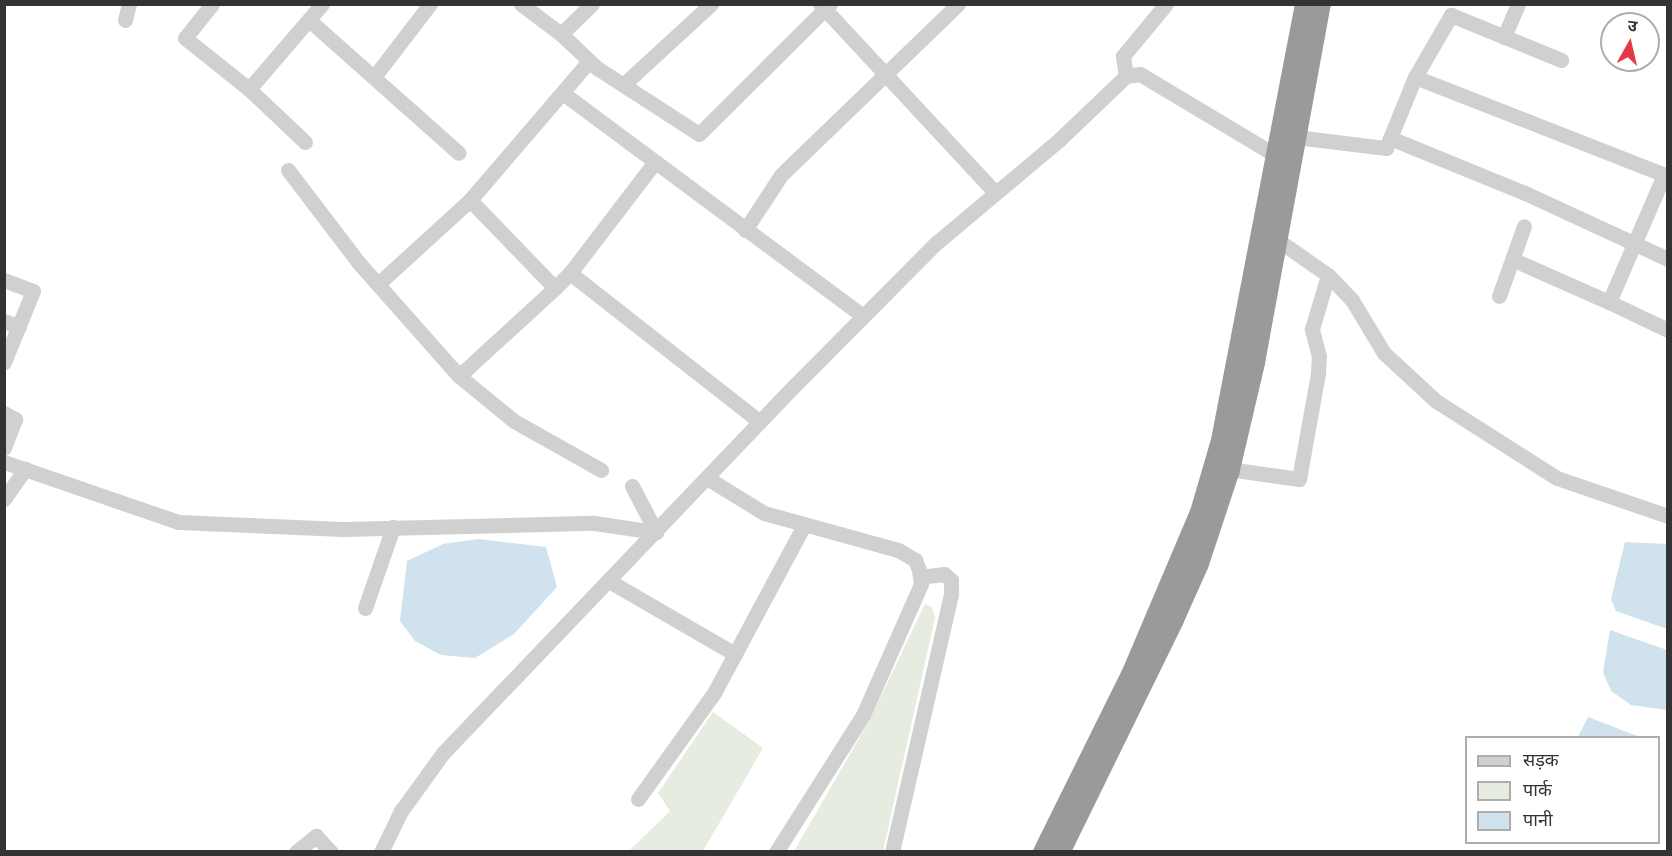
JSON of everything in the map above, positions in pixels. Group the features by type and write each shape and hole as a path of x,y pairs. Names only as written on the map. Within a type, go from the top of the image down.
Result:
{"highway":[{"path":"1044,852 1184,558 1221,468 1305,4"},
{"path":"1059,852 1125,723 1190,582 1221,468 1276,239 1320,4"}],"street":[{"path":"125,20 129,4"},
{"path":"212,4 185,38 249,89 305,142"},
{"path":"249,89 322,4"},
{"path":"374,77 430,4"},
{"path":"521,4 561,34 589,61 699,134 825,6 994,191"},
{"path":"561,34 592,4"},
{"path":"623,85 711,4"},
{"path":"744,230 781,176 885,72 958,4"},
{"path":"1126,76 1123,56 1166,4"},
{"path":"1504,37 1518,4"},
{"path":"1296,137 1386,148 1415,77 1451,15 1561,60"},
{"path":"309,20 459,153"},
{"path":"378,284 470,200 564,94 589,61"},
{"path":"381,852 401,811 443,753 760,422 863,316 994,191 1060,139 1126,76 1140,74 1277,156"},
{"path":"1415,77 1666,176 1609,302"},
{"path":"564,94 654,164 863,316"},
{"path":"1390,138 1668,259"},
{"path":"459,376 570,273 654,164"},
{"path":"288,170 378,284 459,376 514,421 602,470"},
{"path":"470,200 555,288"},
{"path":"1499,296 1514,260 1524,226"},
{"path":"1276,239 1328,275 1352,300 1384,353 1436,401 1557,478 1668,516"},
{"path":"1514,260 1668,330"},
{"path":"570,273 760,422"},
{"path":"1221,468 1299,479 1318,373 1319,356 1312,329 1328,275"},
{"path":"4,280 33,291 12,324 4,362"},
{"path":"4,413 15,419 4,448"},
{"path":"4,462 178,522 393,527 594,523 656,532"},
{"path":"4,499 25,469"},
{"path":"707,478 764,513 898,550 915,560 920,577 921,585 863,715 776,852"},
{"path":"632,486 656,532"},
{"path":"638,799 714,693 804,525"},
{"path":"365,608 393,527"},
{"path":"892,852 951,594 951,580 944,574 920,577"},
{"path":"609,581 735,654"},
{"path":"296,852 316,836 331,852"}],"green space":[{"path":"925,604 932,607 935,618 883,851 794,851 868,723"},
{"path":"713,712 763,748 703,851 629,851 670,811 658,793"}],"water":[{"path":"478,539 546,547 557,587 514,634 475,658 441,655 415,641 400,621 407,561 443,544"},
{"path":"1625,542 1667,544 1667,629 1616,611 1611,599"},
{"path":"1610,630 1667,650 1667,710 1631,705 1611,691 1603,672"},
{"path":"1588,717 1637,736 1578,736"}]}
